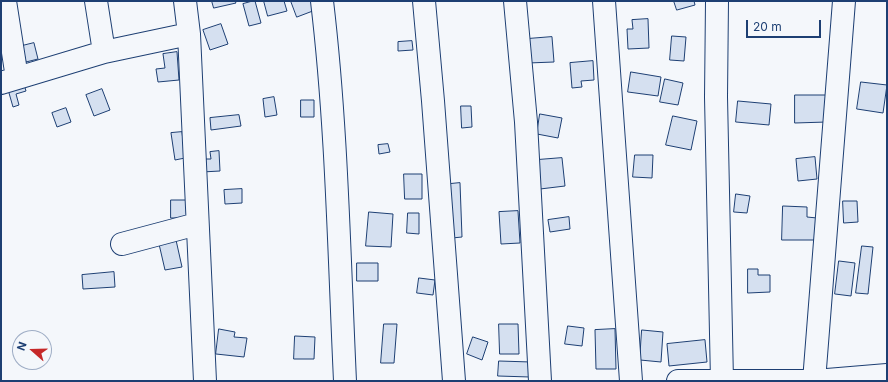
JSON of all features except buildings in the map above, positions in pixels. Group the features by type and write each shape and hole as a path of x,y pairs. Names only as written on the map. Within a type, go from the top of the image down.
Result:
{"street":[{"path":"4,1 9,80 104,52 189,34"},
{"path":"96,1 104,52"},
{"path":"185,1 189,34 205,381"},
{"path":"322,1 332,109 345,381"},
{"path":"424,1 434,108 454,381"},
{"path":"515,1 526,122 540,381"},
{"path":"604,1 631,381"},
{"path":"717,1 716,97 722,381"},
{"path":"844,1 814,381 887,375"},
{"path":"122,244 198,224"},
{"path":"678,381 808,381"}]}
